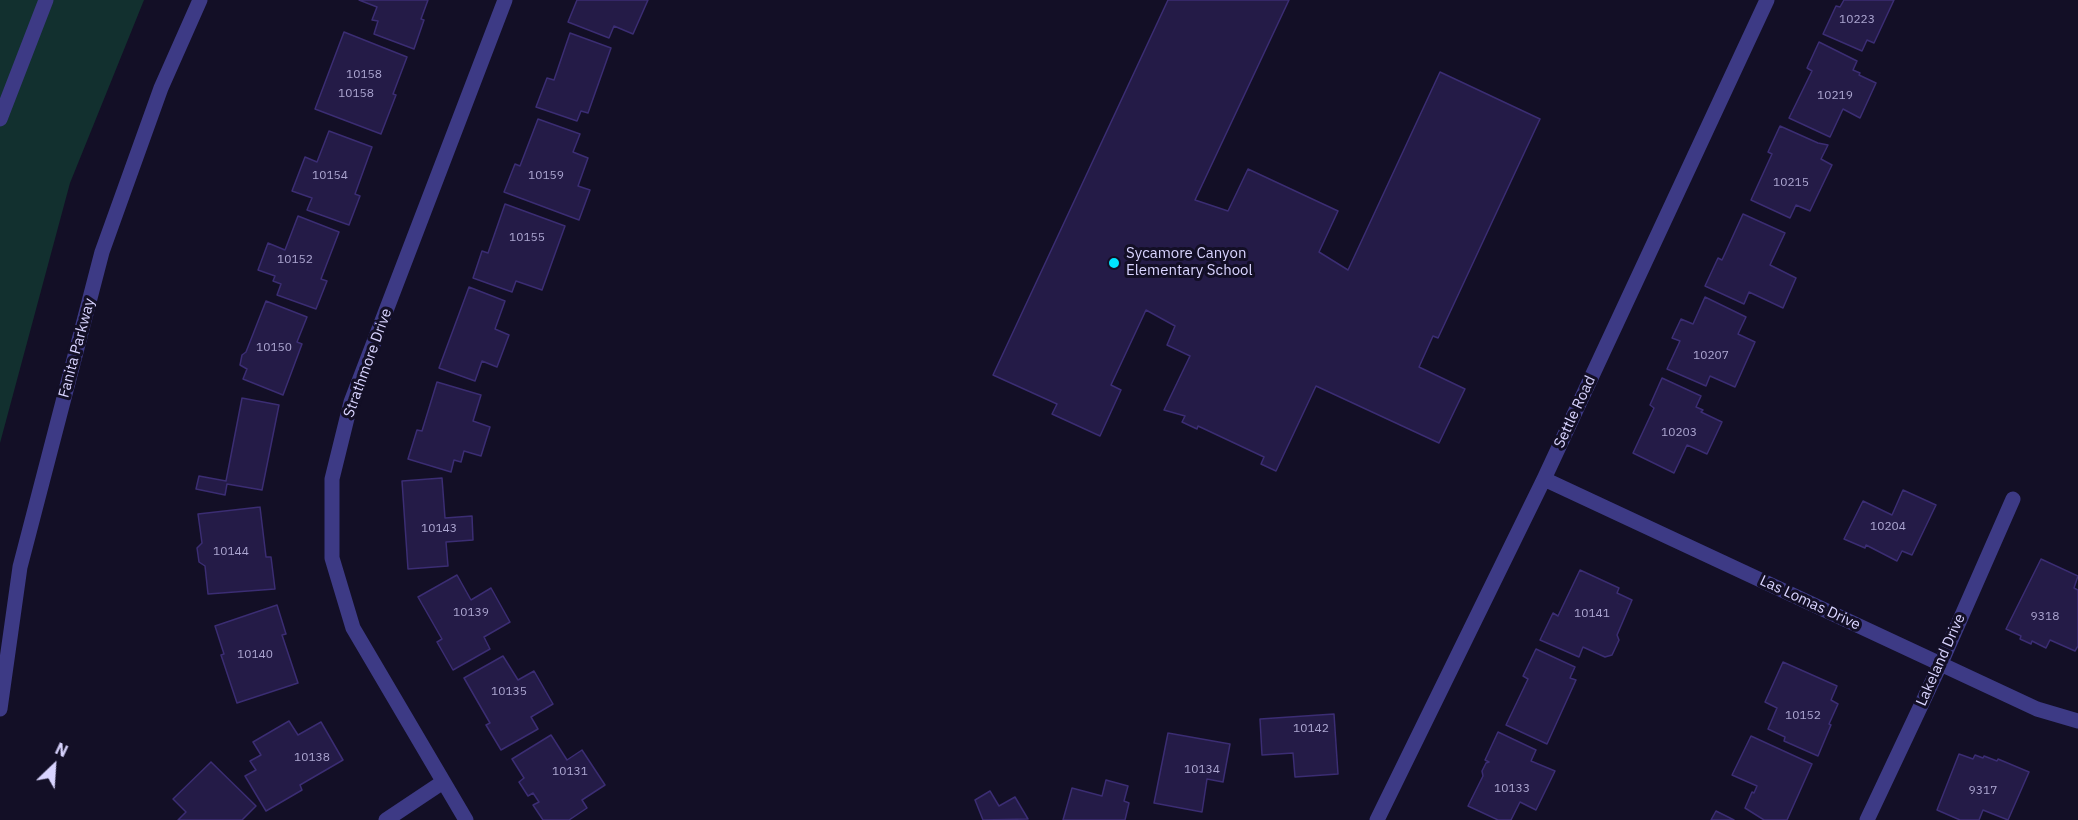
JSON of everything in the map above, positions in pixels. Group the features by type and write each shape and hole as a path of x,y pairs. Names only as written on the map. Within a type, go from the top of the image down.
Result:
{"street":[{"path":"0,119 46,0"},
{"name":"Fanita Parkway","path":"0,709 21,567 102,252 161,88 200,0"},
{"name":"Strathmore Drive","path":"466,820 353,628 332,558 332,479 351,402 505,0"},
{"name":"Settle Road","path":"1377,820 1544,479 1767,0"},
{"name":"Las Lomas Drive","path":"1544,479 2037,709 2078,721"},
{"name":"Lakeland Drive","path":"1867,820 1941,663 2013,499"},
{"path":"386,820 443,782"}],"green space":[{"path":"0,0 144,0 70,183 0,443"}],"building":[{"path":"359,0 428,0 414,49 374,34 378,21 372,20 377,7"},
{"path":"577,0 648,0 633,34 614,26 609,38 568,22"},
{"path":"1168,0 1289,0 1195,200 1228,211 1248,169 1338,211 1319,252 1348,270 1440,72 1540,119 1438,338 1433,336 1419,367 1465,389 1439,443 1316,386 1276,471 1261,464 1264,457 1198,426 1197,429 1182,422 1185,416 1164,410 1190,356 1167,345 1175,326 1146,310 1111,385 1121,390 1100,436 1052,414 1057,404 993,375"},
{"path":"1844,0 1894,0 1874,43 1867,40 1862,51 1823,34 1836,6 1840,7"},
{"path":"344,32 407,57 381,134 315,109"},
{"path":"570,33 611,48 588,113 581,111 577,121 536,107 547,78 554,80"},
{"path":"1819,42 1857,61 1853,70 1876,83 1860,118 1843,109 1830,137 1789,118 1812,71 1807,68"},
{"path":"538,119 580,134 573,152 588,158 578,186 590,190 579,220 504,192 515,164 520,166"},
{"path":"1780,126 1818,143 1828,145 1821,159 1832,165 1810,211 1796,205 1790,218 1751,200 1772,154 1768,152"},
{"path":"329,131 372,147 355,194 360,196 349,225 307,210 312,198 292,191 305,157 317,162"},
{"path":"505,204 565,226 542,290 516,281 512,292 473,278 482,251 488,253"},
{"path":"1743,214 1785,233 1770,265 1796,278 1783,308 1749,292 1744,304 1705,286 1718,258 1722,260"},
{"path":"298,216 339,232 321,279 327,281 316,309 277,295 281,284 273,281 275,276 258,270 268,243 285,250"},
{"path":"469,287 505,301 495,329 509,335 497,367 482,361 475,381 439,368"},
{"path":"1705,297 1746,317 1738,334 1755,342 1735,387 1710,376 1706,386 1667,369 1680,341 1672,338 1681,319 1693,324"},
{"path":"266,301 307,317 297,342 302,344 283,395 243,379 247,369 240,365 242,355 246,352"},
{"path":"1662,378 1701,396 1696,407 1703,410 1701,412 1722,422 1707,454 1687,445 1674,473 1633,453 1654,408 1650,405"},
{"path":"437,382 481,395 473,421 490,427 481,456 464,451 461,462 454,460 451,472 408,459 417,430 422,431"},
{"path":"242,398 279,405 262,490 227,484 225,495 196,489 199,476 226,481"},
{"path":"442,478 445,518 472,516 473,540 446,542 448,566 408,569 402,481"},
{"path":"1903,490 1936,505 1912,555 1902,551 1897,561 1866,545 1865,548 1844,539 1863,501 1892,515"},
{"path":"260,507 266,557 271,557 275,589 208,594 205,566 199,562 197,548 202,543 198,514"},
{"path":"2041,559 2078,576 2074,588 2078,590 2078,646 2075,651 2050,640 2046,648 2032,641 2031,644 2006,629"},
{"path":"1580,570 1619,588 1617,593 1632,600 1617,635 1619,640 1612,655 1605,657 1583,647 1579,657 1540,640 1553,613 1558,616"},
{"path":"457,575 471,600 491,588 510,622 484,637 490,649 453,670 437,642 442,639 418,597"},
{"path":"277,605 286,634 282,635 298,683 237,703 221,655 224,654 215,626"},
{"path":"1536,649 1575,667 1570,678 1576,680 1547,744 1506,725 1528,679 1523,676"},
{"path":"503,656 518,680 534,671 553,704 531,717 538,729 501,750 486,725 490,723 464,678"},
{"path":"1783,662 1837,686 1831,700 1838,704 1818,756 1784,741 1785,737 1768,729 1777,708 1765,702"},
{"path":"1334,714 1338,774 1295,777 1293,753 1262,755 1260,719"},
{"path":"289,721 298,735 321,722 343,760 300,785 302,790 266,811 245,776 256,770 250,761 261,755 253,742"},
{"path":"1498,732 1536,750 1531,761 1555,771 1536,810 1520,802 1511,820 1498,820 1468,806 1483,776 1482,771 1489,762 1485,760"},
{"path":"1168,733 1230,744 1223,782 1207,779 1202,812 1154,803"},
{"path":"551,735 567,760 582,750 605,785 582,800 587,808 569,820 543,820 533,805 539,802 533,793 528,796 519,782 524,778 512,759"},
{"path":"1751,736 1812,764 1787,820 1764,820 1745,808 1757,786 1732,775"},
{"path":"1959,754 1973,759 1975,755 1997,761 1998,759 2029,772 2008,820 1983,810 1979,820 1960,820 1937,810"},
{"path":"211,762 256,806 242,820 178,820 186,812 173,799"},
{"path":"1106,780 1128,786 1124,801 1129,803 1125,820 1063,820 1072,788 1102,796"},
{"path":"990,791 999,806 1015,797 1028,819 983,820 975,800"},
{"path":"1716,811 1734,820 1711,820"}],"place":[{"name":"Sycamore Canyon Elementary School","path":"1114,263"}]}
